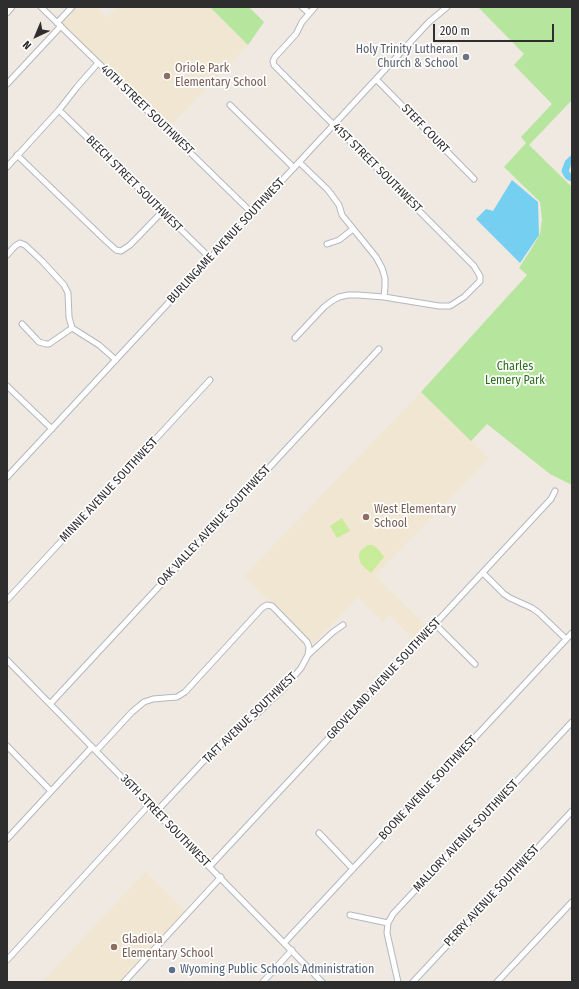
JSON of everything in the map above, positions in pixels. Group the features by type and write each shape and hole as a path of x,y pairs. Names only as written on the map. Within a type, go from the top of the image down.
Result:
{"street":[{"path":"7,13 12,7"},
{"name":"40TH STREET SOUTHWEST","path":"41,7 252,213"},
{"path":"7,84 72,7"},
{"path":"302,7 309,14 315,7"},
{"name":"BURLINGAME AVENUE SOUTHWEST","path":"7,477 429,22 447,7"},
{"name":"41ST STREET SOUTHWEST","path":"309,14 302,22 296,34 275,57 273,61 274,65 474,266 480,276 480,281 464,297 450,306 439,306 384,297"},
{"path":"7,167 98,63"},
{"name":"STEFF COURT","path":"376,79 474,179"},
{"path":"230,106 294,168"},
{"name":"BEECH STREET SOUTHWEST","path":"58,110 210,258"},
{"path":"18,155 116,250 121,251 130,245 162,212"},
{"path":"295,338 324,307 339,297 358,295 384,297 385,287 385,278 382,268 376,257 342,216 338,205 328,190 299,162"},
{"path":"327,244 339,240 352,229"},
{"path":"7,255 20,243 25,245 64,285 68,293 69,317 72,328 99,345 116,360"},
{"path":"22,324 39,342 44,344 50,344 72,328"},
{"name":"OAK VALLEY AVENUE SOUTHWEST","path":"50,704 379,349"},
{"name":"MINNIE AVENUE SOUTHWEST","path":"7,600 210,380"},
{"path":"7,386 52,429"},
{"name":"GROVELAND AVENUE SOUTHWEST","path":"210,866 483,573 551,499 555,491"},
{"path":"483,573 504,594 539,613 566,639"},
{"path":"7,839 51,791 144,702 153,699 177,697 185,692 262,608 267,605 272,606 307,642 309,647 308,655"},
{"path":"435,624 475,664"},
{"name":"TAFT AVENUE SOUTHWEST","path":"156,812 216,749 257,714 284,688 301,668 308,655 333,632 344,625"},
{"name":"BOONE AVENUE SOUTHWEST","path":"284,943 572,633"},
{"name":"36TH STREET SOUTHWEST","path":"7,660 322,982"},
{"name":"MALLORY AVENUE SOUTHWEST","path":"388,923 393,914 572,722"},
{"path":"7,746 51,791"},
{"path":"7,960 149,805"},
{"name":"PERRY AVENUE SOUTHWEST","path":"413,982 572,811"},
{"path":"319,833 353,869"},
{"path":"124,982 221,878"},
{"path":"497,982 572,902"},
{"path":"350,915 388,923 387,933 398,982"},
{"path":"263,982 292,950"}],"shaded area":[{"name":"Oriole Park Elementary School","path":"77,7 96,7 107,18 118,7 210,7 248,45 168,128 62,24"},
{"name":"West Elementary School","path":"421,392 489,458 375,576 429,628 416,641 389,615 383,622 358,597 313,644 244,576"},
{"name":"Gladiola Elementary School","path":"145,872 186,912 121,982 42,982"}],"green space":[{"path":"210,7 249,7 264,22 248,45"},
{"name":"Charles Lemery Park","path":"478,7 572,7 572,100 529,145 572,187 572,485 550,474 487,424 471,441 421,392 527,275 519,268 540,234 542,219 540,202 504,167 526,143 521,137 552,104 514,65 524,54"},
{"path":"342,518 350,531 337,538 330,526"},
{"path":"368,545 373,545 384,557 371,573 361,564 359,557 361,550"}],"water":[{"path":"512,180 538,202 539,235 520,263 476,219 486,209 493,211"}],"waterway":[{"path":"572,159 568,163 565,171 568,176 572,178"}],"place":[{"name":"Holy Trinity Lutheran Church & School","path":"466,57"},
{"name":"Oriole Park Elementary School","path":"167,76"},
{"name":"West Elementary School","path":"366,517"},
{"name":"Gladiola Elementary School","path":"114,947"},
{"name":"Wyoming Public Schools Administration","path":"172,970"}]}
